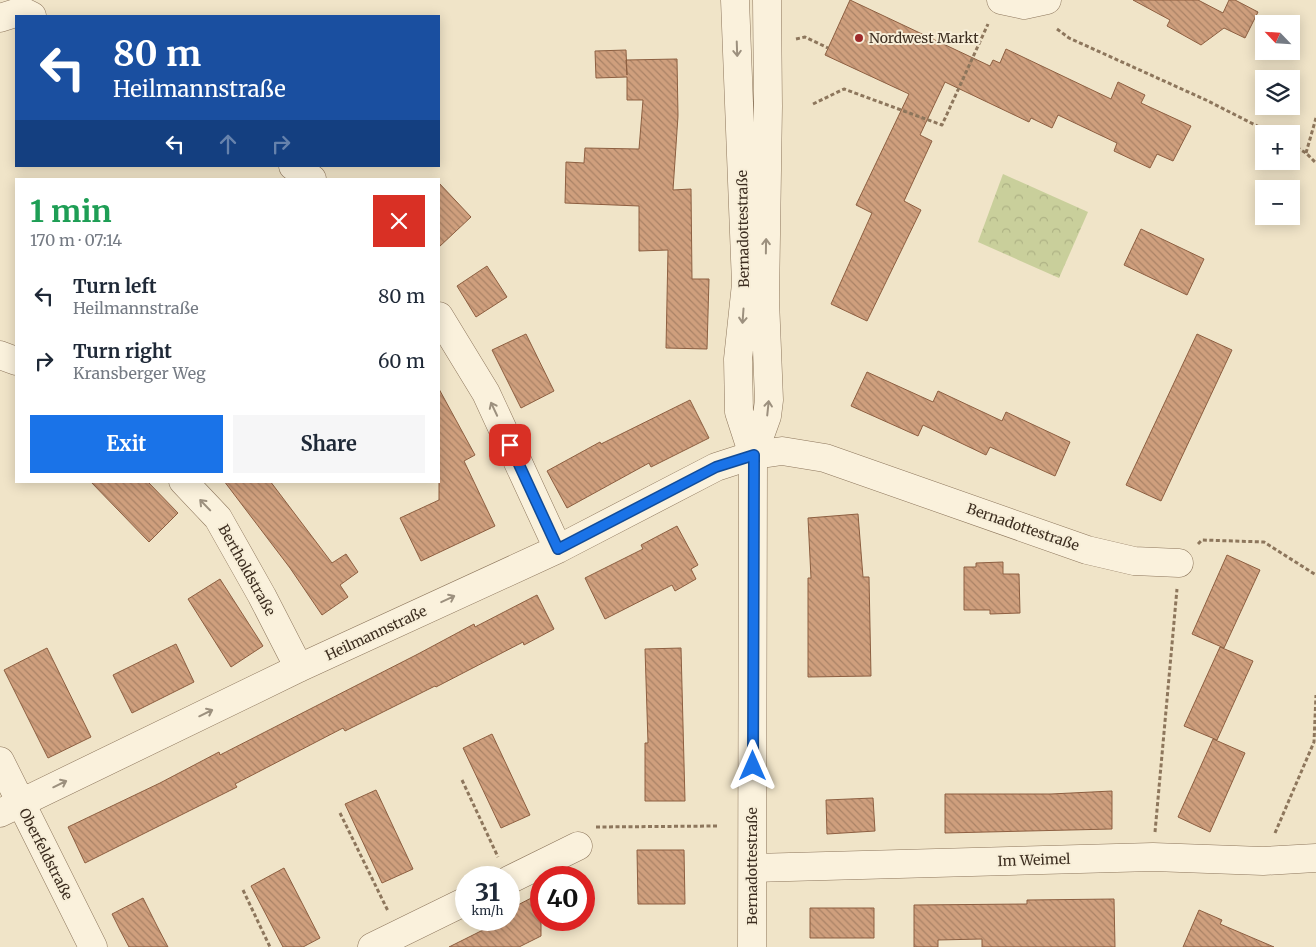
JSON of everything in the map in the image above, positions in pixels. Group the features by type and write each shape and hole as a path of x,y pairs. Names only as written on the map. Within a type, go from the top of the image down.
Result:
{"street":[{"name":"Bernadottestraße","path":"735,0 746,284 738,358 739,412 754,455"},
{"name":"Bernadottestraße","path":"752,947 754,455 767,416 769,400 766,309 767,0"},
{"path":"995,11 1047,0"},
{"path":"0,18 22,11 30,15"},
{"path":"295,167 311,178"},
{"path":"440,318 486,393 558,549"},
{"path":"0,355 15,361"},
{"name":"Bernadottestraße","path":"754,455 782,450 825,458 1087,550 1134,561 1178,576"},
{"name":"Heilmannstraße","path":"10,808 299,668 558,549 716,467 754,455"},
{"name":"Bertholdstraße","path":"185,483 218,518 262,596 299,668"},
{"name":"Oberfeldstraße","path":"0,761 10,808 94,947"},
{"path":"516,866 578,846"},
{"name":"Im Weimel","path":"753,868 1153,857 1263,861 1316,858"},
{"path":"372,947 455,906"}],"path":[{"path":"813,104 844,90 942,125 995,11"},
{"path":"1057,29 1069,38 1206,100 1255,125"},
{"path":"796,39 805,37 828,48"},
{"path":"1306,153 1316,118"},
{"path":"1300,149 1316,163"},
{"path":"1202,540 1264,542 1316,575"},
{"path":"1154,838 1178,576"},
{"path":"1275,833 1314,742 1316,695"},
{"path":"1314,742 1316,748"},
{"path":"462,780 502,866"},
{"path":"340,813 399,934"},
{"path":"578,846 591,827 719,826"},
{"path":"243,890 270,947"}],"green space":[{"path":"1003,174 1088,212 1059,278 978,242"}],"building":[{"path":"850,0 990,66 993,60 1000,63 1006,49 1111,99 1118,82 1145,95 1141,103 1191,126 1173,161 1157,154 1150,168 1114,151 1117,143 1058,115 1052,128 1031,118 1029,122 945,82 920,135 932,141 904,201 921,210 867,321 831,304 872,213 856,205 909,94 825,55"},
{"path":"1133,0 1198,0 1223,13 1229,0 1235,0 1258,12 1245,38 1224,28 1201,45 1167,26 1170,20"},
{"path":"626,50 626,60 677,59 678,116 673,190 691,189 692,279 709,279 707,349 666,348 668,250 639,251 639,206 565,203 566,162 584,163 585,148 639,149 643,100 627,100 627,77 596,78 595,51"},
{"path":"440,184 471,217 440,246"},
{"path":"1141,229 1204,259 1187,295 1124,265"},
{"path":"487,266 507,297 476,317 457,286"},
{"path":"526,334 554,391 521,408 492,350"},
{"path":"1197,334 1232,350 1161,501 1126,485"},
{"path":"867,372 933,402 938,391 1002,421 1006,412 1070,442 1055,476 990,447 986,455 923,425 918,436 851,406"},
{"path":"440,391 475,455 464,461 495,526 421,561 400,518 439,500"},
{"path":"690,400 709,438 651,467 649,463 567,508 547,471 600,442 601,444"},
{"path":"92,483 149,483 178,513 149,542"},
{"path":"226,483 272,483 332,563 346,554 358,572 340,585 348,597 322,615 290,568"},
{"path":"858,514 863,577 869,577 871,676 808,677 808,578 811,578 808,518"},
{"path":"677,526 698,565 691,569 696,579 675,591 672,585 605,619 585,578 643,549 641,545"},
{"path":"1227,555 1260,570 1224,648 1192,634"},
{"path":"1003,562 1003,574 1019,574 1020,613 990,614 990,610 964,610 964,567 976,567 976,563"},
{"path":"220,579 263,646 231,667 188,599"},
{"path":"537,595 554,629 524,645 523,642 345,731 343,728 235,784 237,787 85,863 68,827 160,783 219,752 220,755 474,624 475,627"},
{"path":"176,644 194,682 132,713 113,675"},
{"path":"1220,647 1253,661 1217,740 1184,726"},
{"path":"47,648 91,737 48,758 4,670"},
{"path":"681,648 685,801 645,801 645,743 648,743 645,649"},
{"path":"492,734 530,815 501,828 463,748"},
{"path":"1213,739 1245,753 1210,832 1178,817"},
{"path":"376,790 413,869 382,883 345,804"},
{"path":"1112,791 1112,829 945,833 945,794 1051,794"},
{"path":"873,798 875,831 827,834 826,800"},
{"path":"637,850 684,850 685,904 638,904"},
{"path":"284,868 320,938 303,947 283,947 251,886"},
{"path":"143,898 168,947 129,947 120,930 112,914"},
{"path":"530,899 530,931 541,931 541,936 519,947 449,947 481,931 520,931 520,904"},
{"path":"1114,899 1115,947 982,947 982,939 938,940 938,947 914,947 914,905 1027,904 1027,900"},
{"path":"810,908 874,908 874,938 810,938"},
{"path":"1199,910 1222,920 1220,924 1274,947 1183,947"}],"place":[{"name":"Nordwest Markt","path":"859,38"}],"route":[{"path":"510,445 558,549 716,467 754,455 753,766"}]}
